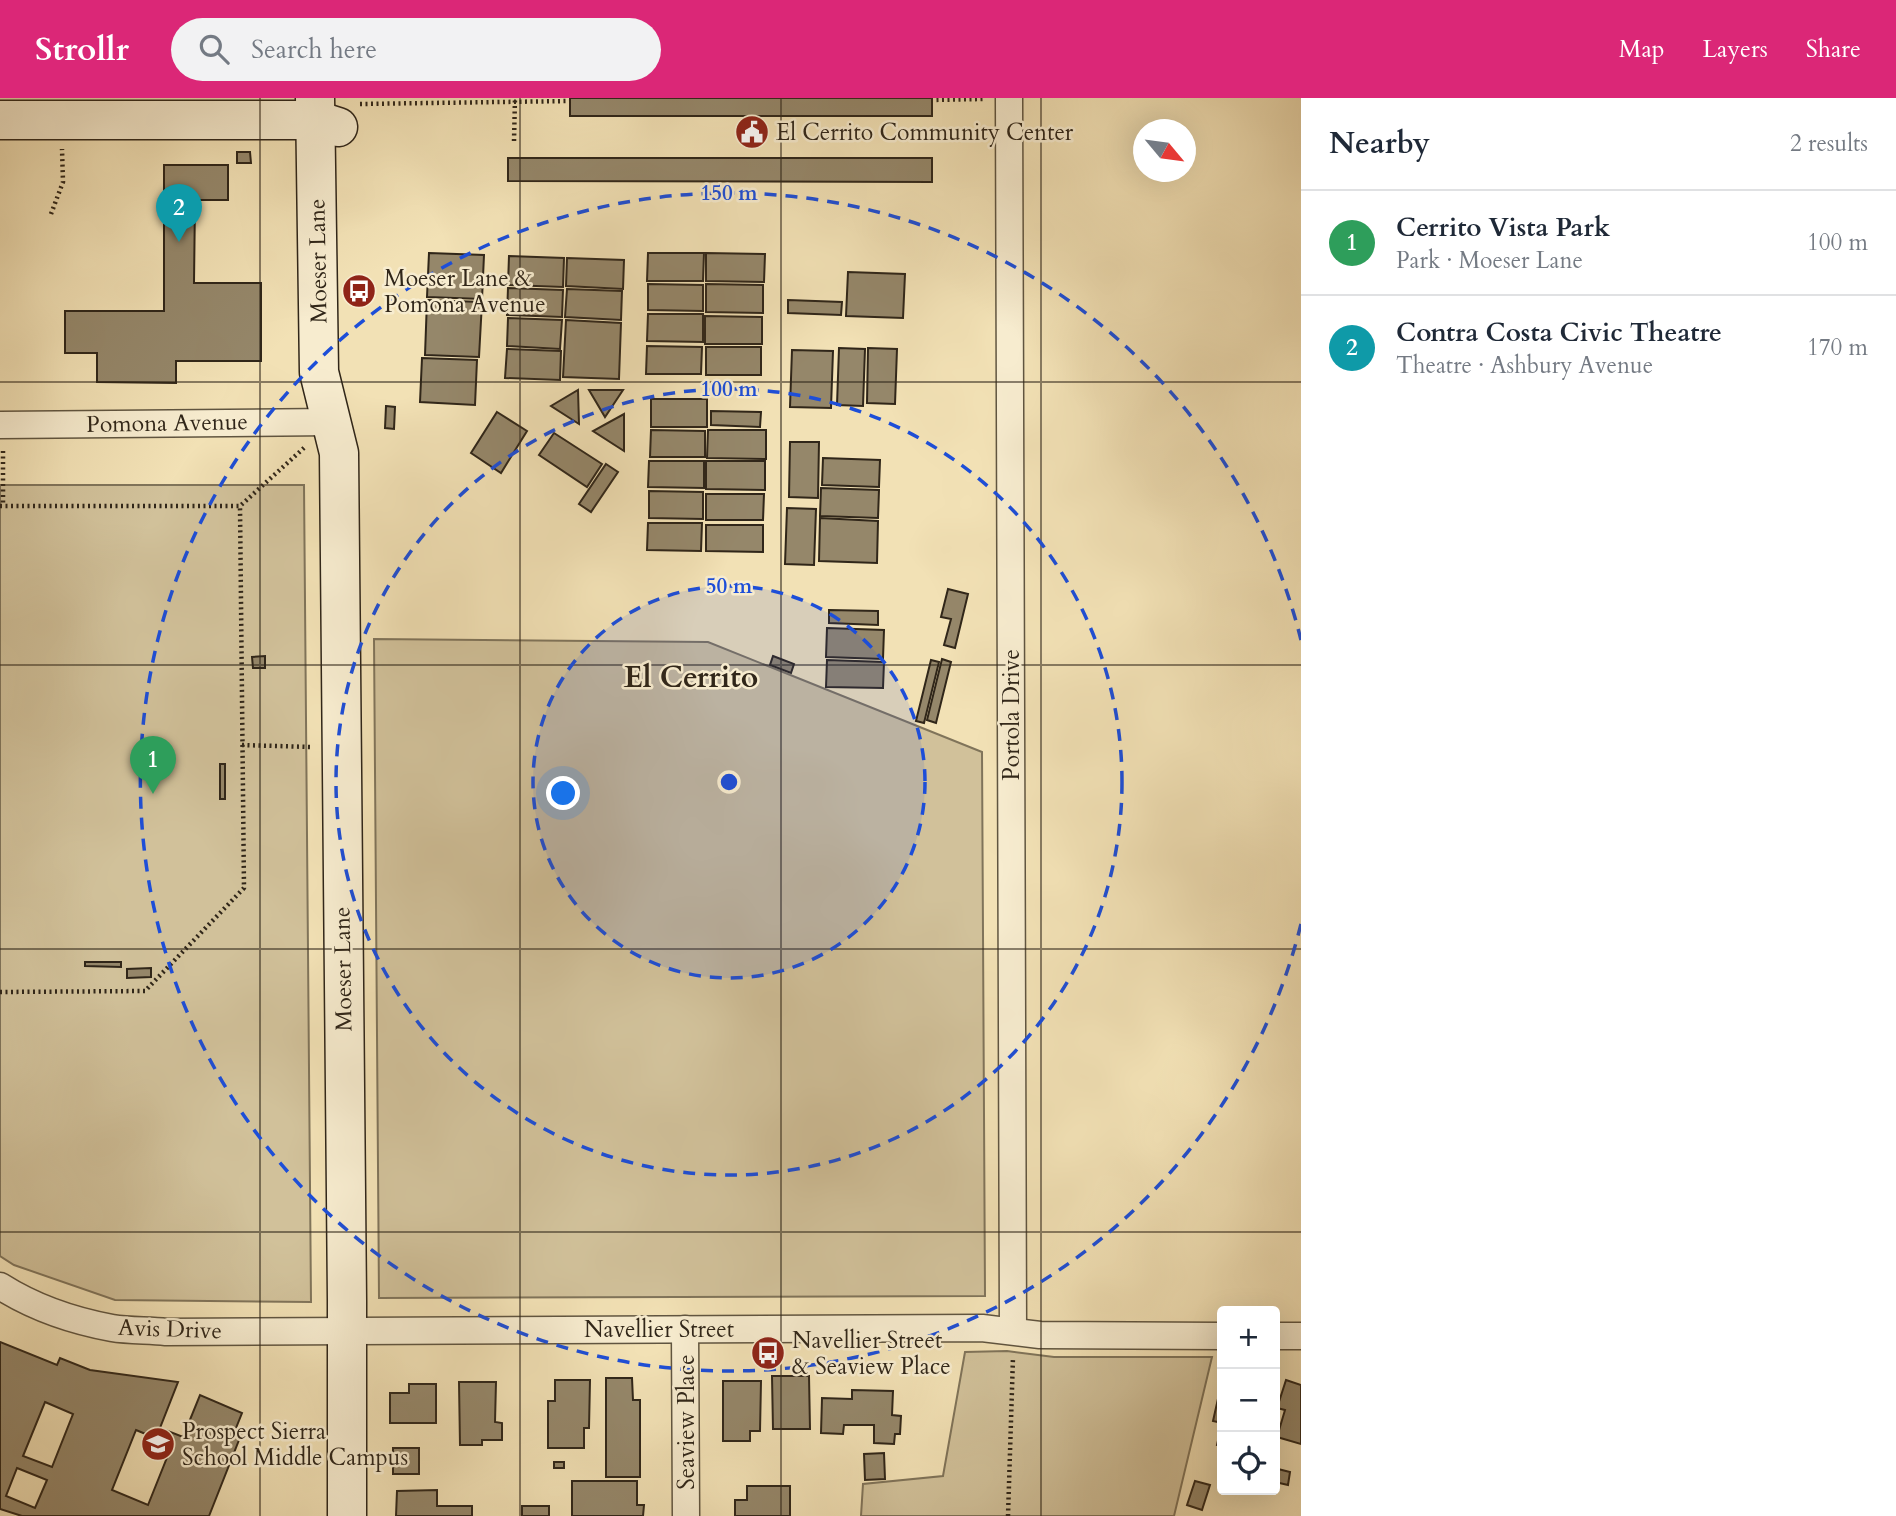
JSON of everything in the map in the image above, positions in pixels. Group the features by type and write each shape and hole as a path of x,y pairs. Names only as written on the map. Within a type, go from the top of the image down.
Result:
{"street":[{"name":"Portola Drive","path":"1009,98 1013,1331"},
{"path":"0,120 329,110"},
{"name":"Moeser Lane","path":"329,110 320,372 339,453 347,1516"},
{"name":"Pomona Avenue","path":"1,425 333,422"},
{"name":"Avis Drive","path":"0,1286 39,1306 75,1319 113,1328 166,1332 347,1330"},
{"name":"Navellier Street","path":"347,1330 982,1328 1040,1335 1217,1336"},
{"name":"Seaview Place","path":"685,1329 686,1516"},
{"path":"1280,1336 1301,1336"}],"path":[{"path":"932,100 1009,98"},
{"path":"329,110 440,100 570,101"},
{"path":"514,141 515,100"},
{"path":"51,214 63,182 61,120"},
{"path":"1,425 1,506 240,506 333,422"},
{"path":"0,992 145,991 244,888 240,506"},
{"path":"242,745 340,747"},
{"path":"1008,1516 1013,1331"}],"shaded area":[{"path":"0,485 304,485 311,1302 115,1300 14,1265 0,1256"},
{"path":"374,639 708,642 982,752 985,1296 379,1298"},
{"path":"1007,1351 1054,1357 1212,1357 1174,1516 861,1516 863,1484 943,1476 965,1352"}],"building":[{"path":"570,98 932,98 932,116 570,116"},
{"path":"237,152 250,152 251,163 237,163"},
{"path":"508,158 932,158 932,182 508,181"},
{"path":"164,165 228,165 228,200 195,200 194,283 261,283 261,361 176,361 176,383 97,382 97,353 65,353 65,311 164,311"},
{"path":"429,253 484,255 482,299 427,297"},
{"path":"648,253 704,253 703,281 647,281"},
{"path":"706,253 765,254 764,282 706,281"},
{"path":"509,256 564,258 563,287 508,285"},
{"path":"567,258 624,260 623,289 566,286"},
{"path":"848,272 905,274 903,318 846,316"},
{"path":"648,284 703,285 703,311 648,310"},
{"path":"706,284 763,285 763,313 706,312"},
{"path":"508,288 563,290 562,317 507,315"},
{"path":"567,289 622,291 621,320 565,317"},
{"path":"427,300 482,302 479,357 425,355"},
{"path":"788,300 842,302 841,315 788,313"},
{"path":"648,314 703,314 703,342 647,341"},
{"path":"705,316 762,317 762,344 705,344"},
{"path":"508,318 562,320 560,349 507,346"},
{"path":"566,320 621,323 619,379 563,377"},
{"path":"647,346 702,347 701,374 646,374"},
{"path":"706,347 761,347 761,375 706,375"},
{"path":"839,348 865,349 863,406 837,405"},
{"path":"868,348 897,349 895,404 867,403"},
{"path":"507,349 561,351 560,380 505,378"},
{"path":"792,350 833,351 831,408 790,407"},
{"path":"422,358 477,360 475,405 420,402"},
{"path":"578,390 579,424 551,406"},
{"path":"589,390 623,390 605,417"},
{"path":"651,399 707,399 707,427 651,427"},
{"path":"386,406 395,407 394,429 385,428"},
{"path":"711,411 761,412 760,427 711,425"},
{"path":"497,412 527,431 501,473 471,453"},
{"path":"624,414 624,451 593,431"},
{"path":"651,430 705,431 705,457 650,457"},
{"path":"708,430 766,430 766,459 707,458"},
{"path":"554,433 602,464 587,487 539,455"},
{"path":"790,442 819,442 818,498 789,497"},
{"path":"823,458 880,460 879,487 822,485"},
{"path":"649,461 704,461 704,488 648,487"},
{"path":"706,461 765,461 765,490 706,489"},
{"path":"606,464 618,472 591,512 579,504"},
{"path":"821,488 879,490 878,518 820,516"},
{"path":"649,491 703,492 703,519 649,518"},
{"path":"706,494 764,494 763,520 706,520"},
{"path":"787,508 816,509 814,565 785,564"},
{"path":"820,518 878,521 877,563 819,561"},
{"path":"648,523 702,523 701,551 647,550"},
{"path":"706,525 763,525 763,552 706,551"},
{"path":"948,589 968,594 955,648 944,645 951,619 941,617"},
{"path":"829,610 878,611 878,625 829,623"},
{"path":"827,628 884,630 883,659 826,657"},
{"path":"265,656 265,668 253,668 252,657"},
{"path":"773,656 794,664 791,673 770,665"},
{"path":"942,659 951,662 936,723 927,720"},
{"path":"827,660 884,662 883,688 826,687"},
{"path":"931,660 939,662 924,723 916,721"},
{"path":"220,764 225,764 225,799 220,799"},
{"path":"85,962 121,962 121,967 85,966"},
{"path":"151,968 151,977 127,978 127,969"},
{"path":"0,1342 57,1365 60,1358 90,1370 178,1382 160,1428 183,1437 200,1395 242,1413 234,1433 241,1435 209,1516 22,1516 0,1509","holes":["45,1402 73,1414 52,1467 23,1456","136,1430 172,1445 148,1505 112,1490","17,1468 47,1480 35,1508 6,1496"]},
{"path":"772,1376 809,1376 810,1429 773,1429"},
{"path":"606,1378 632,1378 633,1400 640,1400 640,1477 606,1477"},
{"path":"555,1380 590,1380 589,1428 584,1428 584,1448 548,1448 548,1401 555,1401"},
{"path":"1286,1380 1301,1385 1301,1444 1280,1438 1285,1410 1280,1409"},
{"path":"723,1381 761,1381 760,1431 750,1431 750,1441 723,1441"},
{"path":"459,1382 496,1382 495,1422 502,1423 502,1440 482,1440 482,1445 460,1445"},
{"path":"409,1384 436,1384 436,1423 390,1423 390,1393 409,1393"},
{"path":"852,1390 893,1391 892,1415 901,1416 900,1434 895,1434 894,1444 874,1443 874,1425 844,1425 843,1434 821,1433 822,1398 852,1399"},
{"path":"1217,1403 1217,1422 1213,1421"},
{"path":"393,1448 419,1448 419,1474 393,1474"},
{"path":"884,1453 885,1479 865,1480 864,1454"},
{"path":"554,1462 564,1462 564,1468 554,1468"},
{"path":"1280,1470 1290,1472 1288,1485 1280,1483"},
{"path":"572,1481 637,1481 637,1505 644,1505 643,1516 572,1516"},
{"path":"1195,1481 1210,1485 1202,1510 1187,1505"},
{"path":"747,1486 790,1486 790,1516 735,1516 735,1500 747,1500"},
{"path":"437,1490 437,1506 472,1506 472,1516 396,1516 397,1491"},
{"path":"522,1506 549,1506 549,1516 522,1516"}],"place":[{"name":"El Cerrito Community Center","path":"752,132"},
{"name":"Contra Costa Civic Theatre","path":"179,242"},
{"name":"Moeser Lane & Pomona Avenue","path":"359,291"},
{"name":"Cerrito Vista Park","path":"153,794"},
{"name":"Navellier Street & Seaview Place","path":"768,1353"},
{"name":"Prospect Sierra School Middle Campus","path":"158,1444"}],"district":[{"name":"El Cerrito","path":"691,677"}]}
